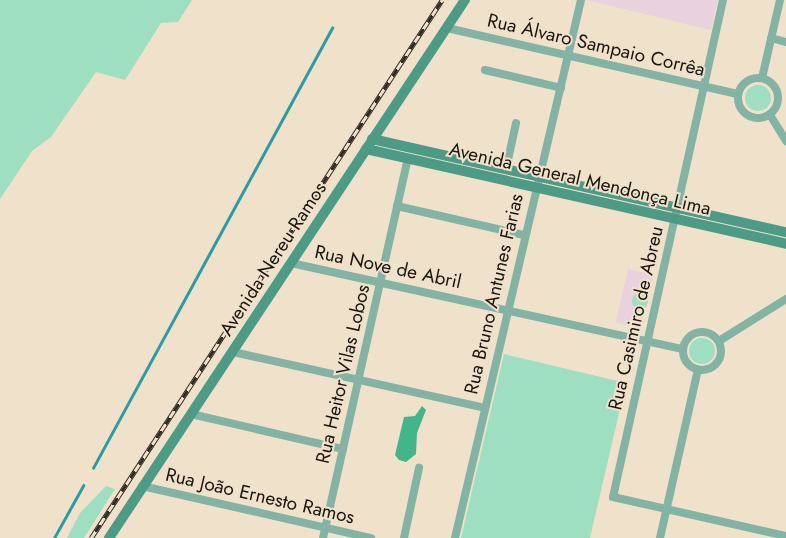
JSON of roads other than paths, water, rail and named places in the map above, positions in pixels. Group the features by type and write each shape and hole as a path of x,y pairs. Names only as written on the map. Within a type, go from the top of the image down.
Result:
{"street":[{"name":"Avenida Nereu Ramos","path":"110,538 142,486 233,352 465,0"},
{"name":"Rua Bruno Antunes Farias","path":"455,538 535,187 540,177 581,0"},
{"name":"Rua Casimiro de Abreu","path":"666,509 612,497 723,0"},
{"path":"762,78 780,0"},
{"name":"Rua Álvaro Sampaio Corrêa","path":"447,28 738,94"},
{"path":"771,38 786,42"},
{"path":"484,70 561,88"},
{"path":"762,78 774,85 778,97 770,115 758,118 745,113 738,94 746,81 762,78"},
{"path":"770,115 786,141"},
{"path":"506,169 516,123"},
{"name":"Avenida General Mendonça Lima","path":"372,139 786,232"},
{"name":"Avenida General Mendonça Lima","path":"366,149 786,244"},
{"name":"Rua Heitor Vilas Lobos","path":"323,538 408,159"},
{"path":"397,206 524,235"},
{"name":"Rua Nove de Abril","path":"292,262 683,349"},
{"path":"718,341 786,298"},
{"path":"698,370 688,364 683,349 689,338 700,332 718,341"},
{"path":"698,370 718,362 718,341"},
{"path":"233,352 485,408"},
{"path":"660,538 698,370"},
{"path":"191,414 343,449"},
{"path":"404,538 419,468"},
{"name":"Rua João Ernesto Ramos","path":"142,486 371,538"},
{"path":"666,509 786,536"}],"waterway":[{"path":"93,468 332,28"},
{"path":"54,538 83,486"}],"railway":[{"path":"91,538 442,0"}]}
